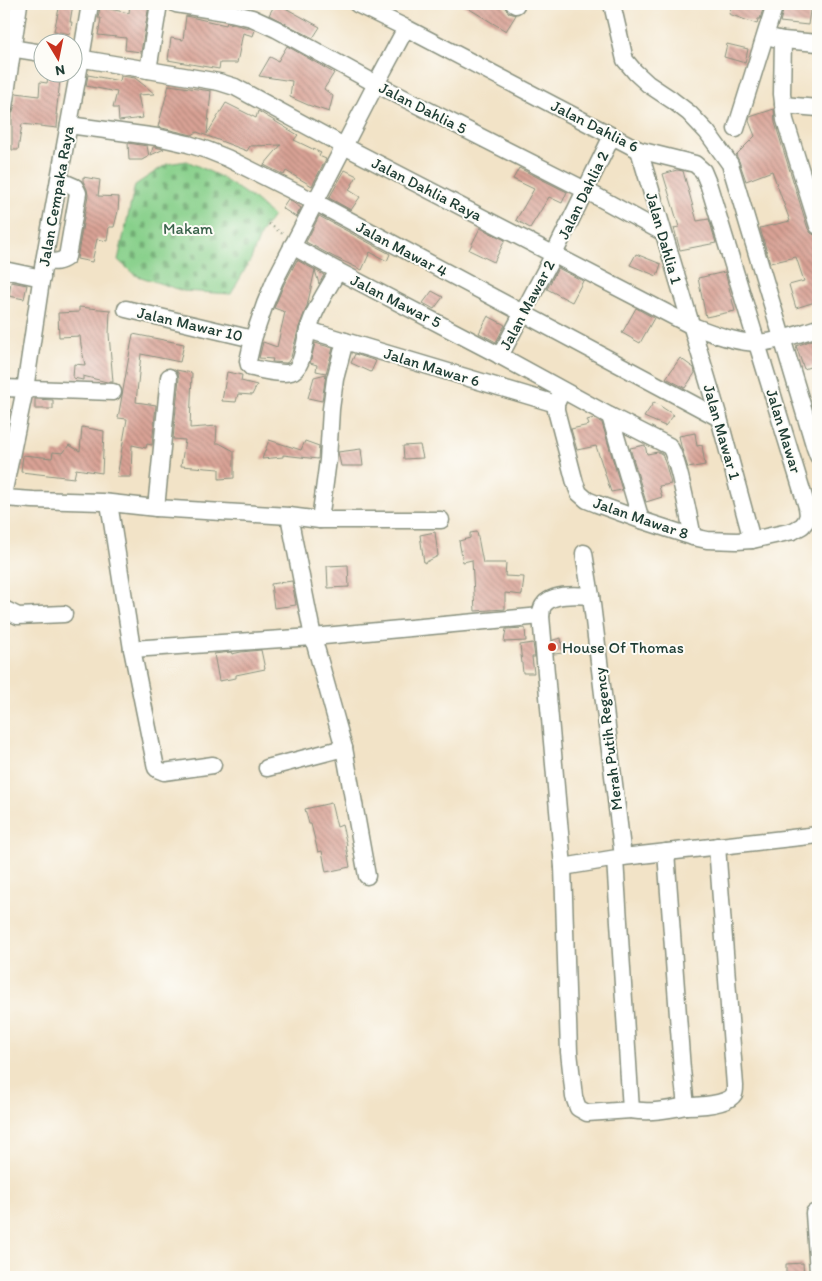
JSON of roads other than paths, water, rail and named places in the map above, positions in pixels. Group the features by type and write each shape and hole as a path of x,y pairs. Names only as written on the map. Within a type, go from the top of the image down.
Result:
{"street":[{"path":"4,107 8,48 19,4"},
{"name":"Jalan Cempaka Raya","path":"82,37 90,4"},
{"path":"148,70 159,4"},
{"name":"Jalan Dahlia 5","path":"176,4 252,18 376,84 585,190 662,232"},
{"name":"Jalan Dahlia 6","path":"357,4 638,150 695,164 703,171 771,341"},
{"path":"612,4 625,60 648,84 689,113 707,132 730,164 771,341 818,456"},
{"path":"736,129 775,4"},
{"path":"338,271 318,306 308,330 299,367 292,372 285,373 252,368 248,361 265,304 292,246 406,28"},
{"path":"765,35 783,40 818,43"},
{"path":"783,40 783,105 785,120 818,226"},
{"path":"8,48 32,52"},
{"name":"Jalan Dahlia Raya","path":"82,59 219,82 235,87 344,146 690,325 725,338 771,341"},
{"name":"Jalan Cempaka Raya","path":"4,490 25,389 44,261 69,125 74,82"},
{"path":"783,105 818,108"},
{"name":"Jalan Mawar 4","path":"69,125 156,137 207,150 227,158 315,202 719,418"},
{"name":"Jalan Dahlia 2","path":"554,254 612,136"},
{"name":"Jalan Dahlia 1","path":"638,150 690,325"},
{"name":"Jalan Mawar 5","path":"292,246 500,356 559,397"},
{"name":"Jalan Mawar 2","path":"500,356 554,254"},
{"path":"4,270 42,278"},
{"name":"Jalan Mawar 10","path":"126,309 253,339"},
{"name":"Jalan Mawar 1","path":"690,325 719,418 752,540"},
{"path":"771,341 818,328"},
{"name":"Jalan Mawar 6","path":"308,330 559,397"},
{"path":"320,520 328,460 334,379 345,340"},
{"name":"Jalan Mawar","path":"752,540 793,531 802,526 808,515 771,341"},
{"path":"156,508 169,377"},
{"path":"4,388 113,392"},
{"path":"559,397 610,416 672,449 693,537"},
{"name":"Jalan Mawar 8","path":"559,397 557,415 575,483 579,493 587,500 693,537 722,541 752,540"},
{"path":"610,416 641,520"},
{"path":"4,498 109,503 320,520 440,520"},
{"path":"109,503 132,649 156,768 164,772 213,765"},
{"path":"289,516 313,638 344,748 367,876"},
{"name":"Merah Putih Regency","path":"584,553 591,596 619,858 631,1110"},
{"path":"591,596 558,596 543,606 541,616 563,867 569,1052 574,1097 578,1108 587,1113 631,1110 644,1112 664,1111 727,1101 734,1094 735,1086 717,846"},
{"path":"4,610 18,616 64,614"},
{"path":"132,649 313,638 541,616"},
{"path":"267,768 344,748"},
{"path":"563,867 666,852 818,835"},
{"path":"666,852 686,1106"},
{"path":"814,1213 818,1272"}],"place":[{"name":"House Of Thomas","path":"552,647"}],"park label":[{"name":"Makam","path":"188,228"}]}
